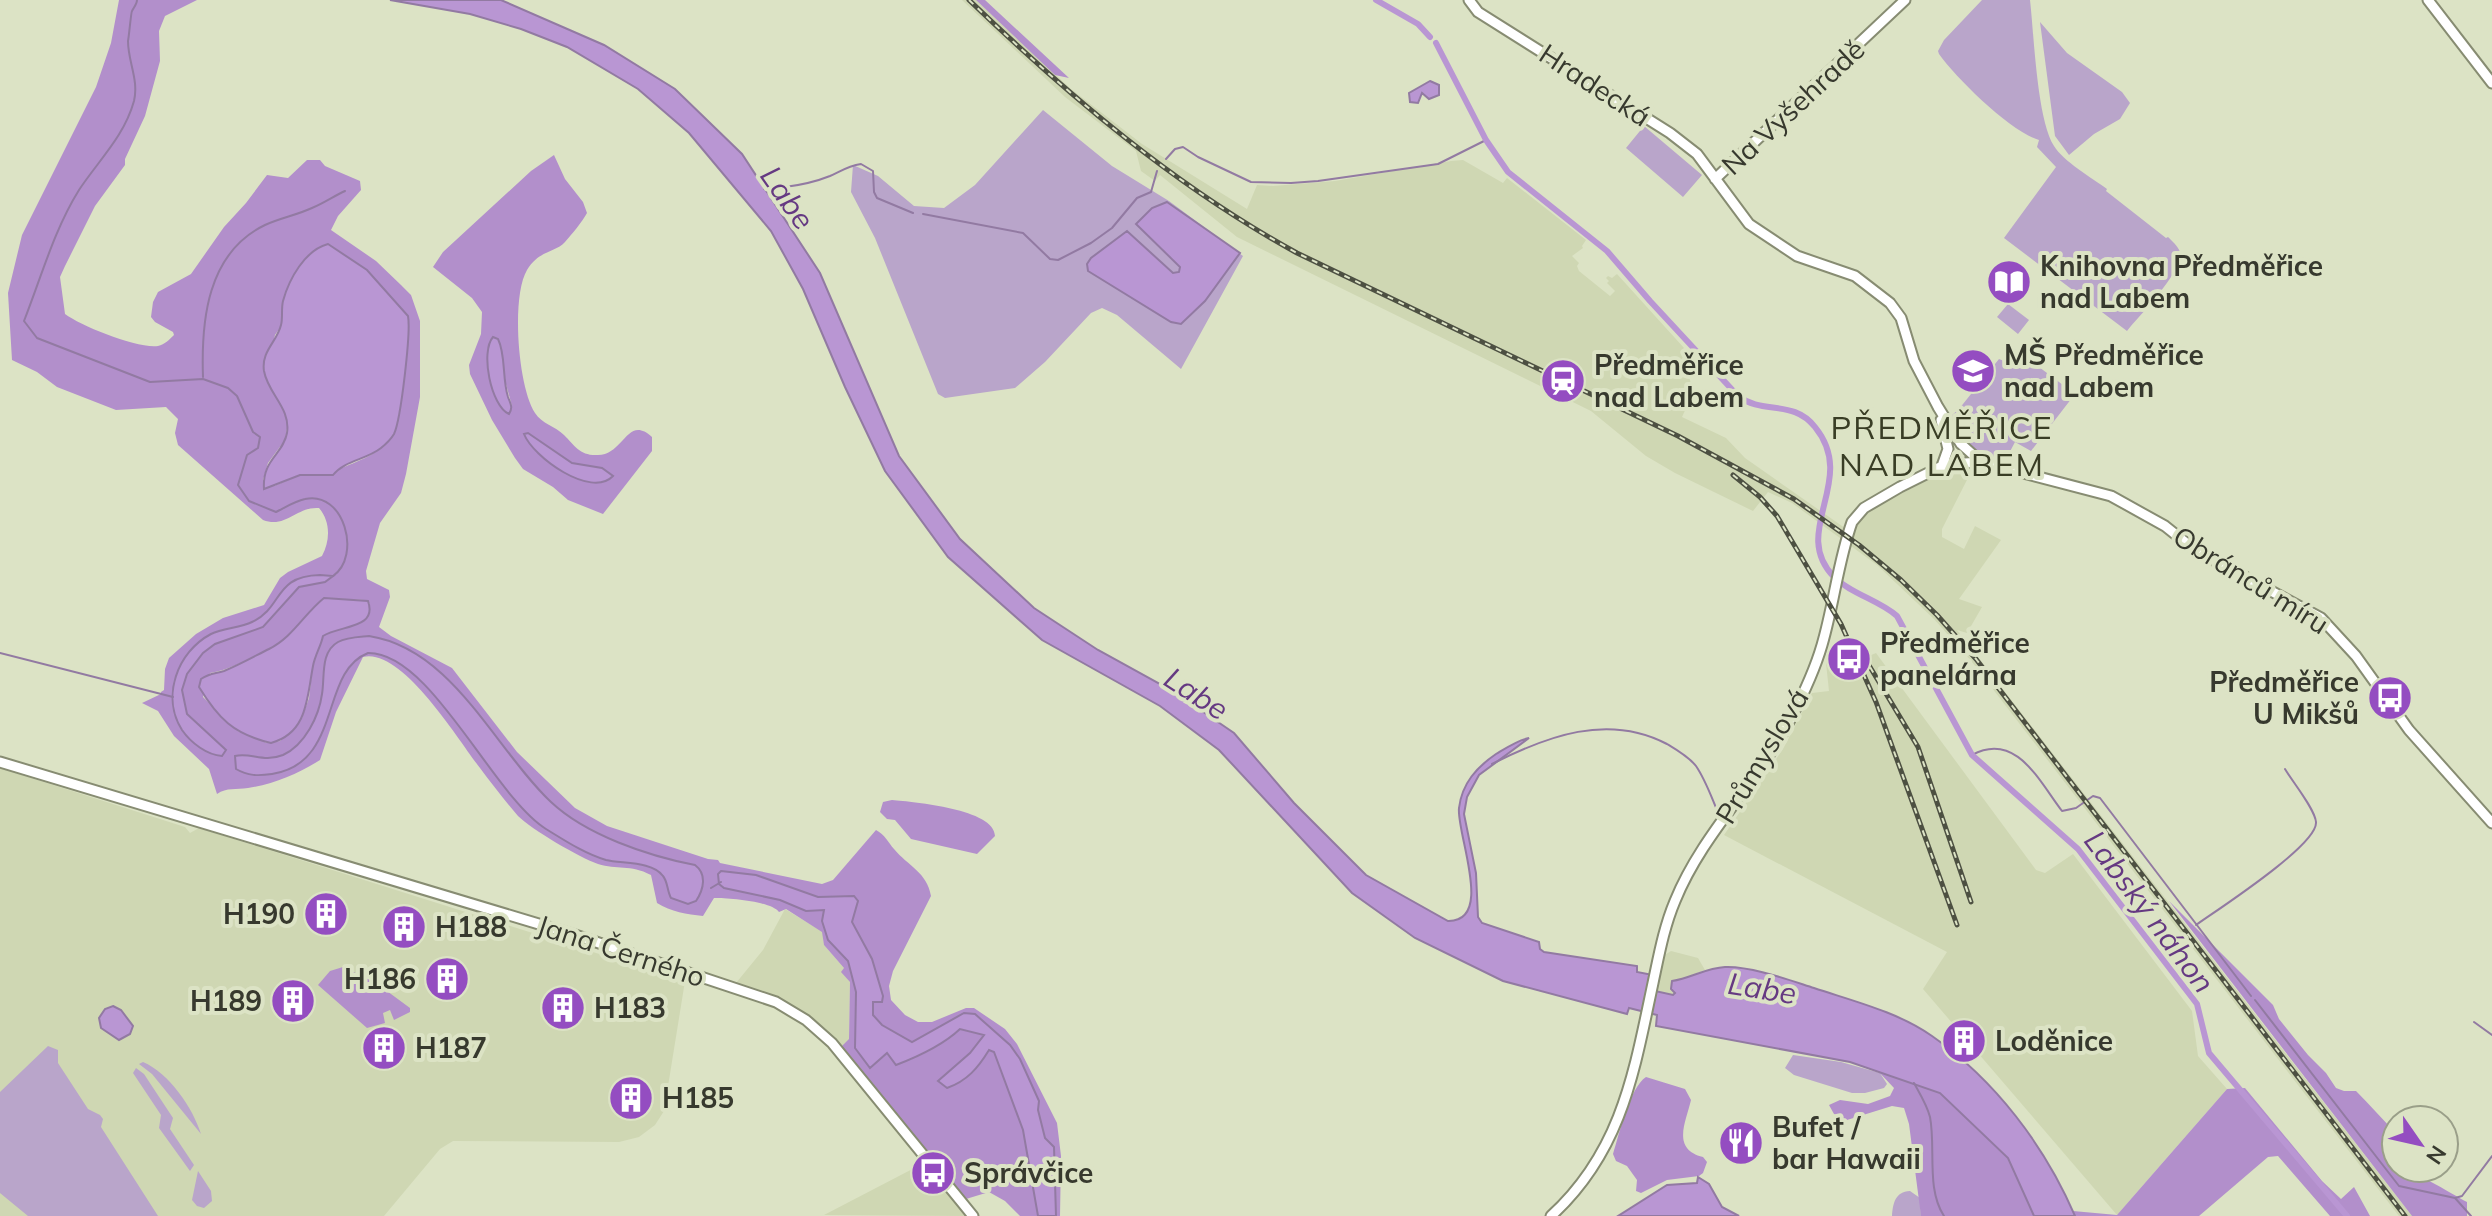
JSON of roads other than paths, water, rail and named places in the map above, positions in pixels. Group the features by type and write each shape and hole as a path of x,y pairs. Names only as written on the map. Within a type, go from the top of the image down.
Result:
{"street":[{"name":"Hradecká","path":"1469,0 1478,12 1670,133 1697,154 1715,179"},
{"name":"Na Vyšehradě","path":"1715,179 1905,0"},
{"path":"2428,0 2492,83"},
{"path":"1715,179 1749,224 1770,239 1797,256 1867,282 1890,303 1901,318 1914,361 1938,407 1961,444 1981,462"},
{"path":"1938,407 1948,449 1942,466"},
{"name":"Obránců míru","path":"1965,463 1981,462 2111,496 2165,526 2195,550 2321,618 2356,656 2409,730 2492,823"},
{"name":"Průmyslová","path":"1551,1216 1588,1176 1609,1143 1625,1105 1665,931 1683,882 1782,734 1796,708 1820,650 1852,522 1860,511 1942,466 1965,463"},
{"name":"Jana Černého","path":"0,762 572,934 776,1002 806,1020 832,1043 973,1216"}],"water":[{"name":"Labe","path":"390,0 501,0 604,45 675,89 742,154 820,273 899,456 960,539 1034,608 1098,650 1171,690 1234,733 1294,803 1366,875 1448,921 1462,917 1469,907 1471,892 1459,808 1463,791 1472,776 1489,759 1512,744 1529,738 1479,775 1467,797 1464,814 1476,873 1478,917 1482,923 1539,942 1544,952 1637,966 1637,972 1658,976 1655,991 1673,995 1672,981 1711,969 1735,967 1782,978 1905,1020 1955,1053 1997,1094 2049,1165 2075,1216 2034,1216 2008,1158 1940,1093 1850,1062 1656,1026 1657,1015 1629,1008 1627,1014 1503,981 1415,938 1352,893 1219,750 1160,706 1042,640 948,557 885,471 803,289 771,231 689,133 638,89 567,47 470,14"},
{"path":"1430,81 1439,85 1439,95 1429,99 1422,93 1418,103 1410,102 1409,93"},
{"path":"1167,202 1240,253 1205,301 1181,324 1171,322 1088,271 1087,264 1127,231 1173,273 1179,272 1180,267 1136,224 1152,208"},
{"path":"328,244 367,270 408,316 407,356 397,425 393,436 381,448 343,466 333,475 300,475 264,489 266,471 287,433 283,408 266,379 265,358 282,322 283,301 289,284 305,259"},
{"path":"493,337 498,339 502,352 511,406 509,414 497,401 489,378 487,354"},
{"path":"528,433 572,463 602,468 613,476 603,482 591,482 564,472 539,454 524,434"},
{"path":"320,575 333,576 325,582 299,587 263,627 215,644 203,653 187,674 182,690 187,714 226,750 222,756 200,748 182,730 173,704 176,676 189,652 211,634 247,624 262,616 286,586 294,581"},
{"path":"324,598 368,601 368,617 356,625 323,636 314,662 304,712 292,731 271,743 237,730 220,716 206,698 199,687 201,679 235,666 277,644"},
{"path":"369,636 399,645 425,660 448,680 530,780 565,814 618,842 695,865 703,882 696,901 688,904 671,898 665,878 652,868 606,860 546,829 526,812 505,787 438,700 415,675 392,659 368,653 353,663 342,678 321,736 310,753 294,766 262,775 236,769 235,756 276,757 298,744 310,729 318,711 328,652 342,640"},
{"path":"721,871 756,875 818,897 854,896 858,901 852,922 872,959 883,996 882,1002 873,1002 873,1015 882,1025 912,1042 964,1013 975,1014 1010,1045 1020,1059 1039,1101 1038,1110 1045,1138 1054,1147 1056,1216 1038,1216 1023,1130 994,1052 989,1050 981,1063 960,1082 947,1088 938,1081 970,1053 984,1035 960,1029 938,1045 896,1065 887,1053 870,1068 855,1048 856,992 848,961 828,940 822,921 824,910 806,911 780,900 724,888 719,884 718,874"},
{"path":"113,1006 121,1010 133,1026 130,1034 119,1040 101,1028 99,1018 105,1009"},
{"path":"1698,1177 1709,1184 1722,1207 1739,1216 1618,1216 1667,1185 1697,1183"}],"waterway":[{"path":"137,0 128,41 135,86 130,114 70,205 24,321 37,338 150,382 203,379 228,388 237,396 253,432 260,437 258,448 247,455 238,485 249,501 276,512 305,499 319,499 330,504 339,514 347,540 342,567 333,576"},
{"name":"Labský náhon","path":"1376,0 1418,24 1430,37"},
{"name":"Labský náhon","path":"1436,43 1486,140 1508,172 1607,251 1738,396 1757,405 1797,413 1815,427 1827,447 1830,467 1818,542 1822,560 1841,583 1897,616 1972,755 2078,849 2197,1004 2209,1053 2347,1216"},
{"path":"1166,159 1175,149 1183,147 1251,182 1291,183 1438,164 1486,140"},
{"name":"Labe","path":"785,187 819,180 861,164 873,171 877,198 913,213"},
{"path":"923,214 1023,233 1050,259 1058,260 1112,228 1137,198 1151,192 1157,171"},
{"name":"Labe","path":"764,189 779,187"},
{"path":"203,377 206,312 219,271 231,253 246,237 265,225 321,204 345,191"},
{"path":"0,653 173,697"},
{"path":"1492,764 1556,737 1600,729 1622,730 1645,735 1683,754 1696,766 1717,810"},
{"path":"1972,755 1988,749 2001,749 2014,754 2035,774 2062,811 2076,808 2093,796 2100,798 2251,996"},
{"path":"2196,925 2284,861 2312,832 2315,816 2285,769"},
{"path":"711,888 721,882"},
{"path":"2255,1000 2399,1186 2455,1198 2471,1216"},
{"path":"2474,1022 2492,1035"},
{"path":"1914,1083 1930,1117 1933,1181 1938,1205 1944,1216"},
{"path":"2455,1198 2462,1196 2492,1156"}],"railway":[{"path":"969,0 1085,105 1166,169 1252,227 1297,253 1678,436 1794,499 1859,545 1901,580 1976,659 2405,1216"},
{"path":"1733,475 1777,516 1841,624 1876,702 1957,925"},
{"path":"1864,657 1918,747 1971,902"}],"place":[{"name":"Knihovna Předměřice nad Labem","path":"2009,282"},
{"name":"MŠ Předměřice nad Labem","path":"1973,371"},
{"name":"Předměřice nad Labem","path":"1563,381"},
{"name":"Předměřice panelárna","path":"1849,659"},
{"name":"Předměřice U Mikšů","path":"2390,698"},
{"name":"H190","path":"326,914"},
{"name":"H188","path":"404,927"},
{"name":"H186","path":"447,979"},
{"name":"H189","path":"293,1001"},
{"name":"H183","path":"563,1008"},
{"name":"Loděnice","path":"1964,1041"},
{"name":"H187","path":"384,1048"},
{"name":"H185","path":"631,1098"},
{"name":"Bufet / bar Hawaii","path":"1741,1143"},
{"name":"Správčice","path":"933,1173"}],"district":[{"name":"PŘEDMĚŘICE NAD LABEM","path":"1942,446"}]}
